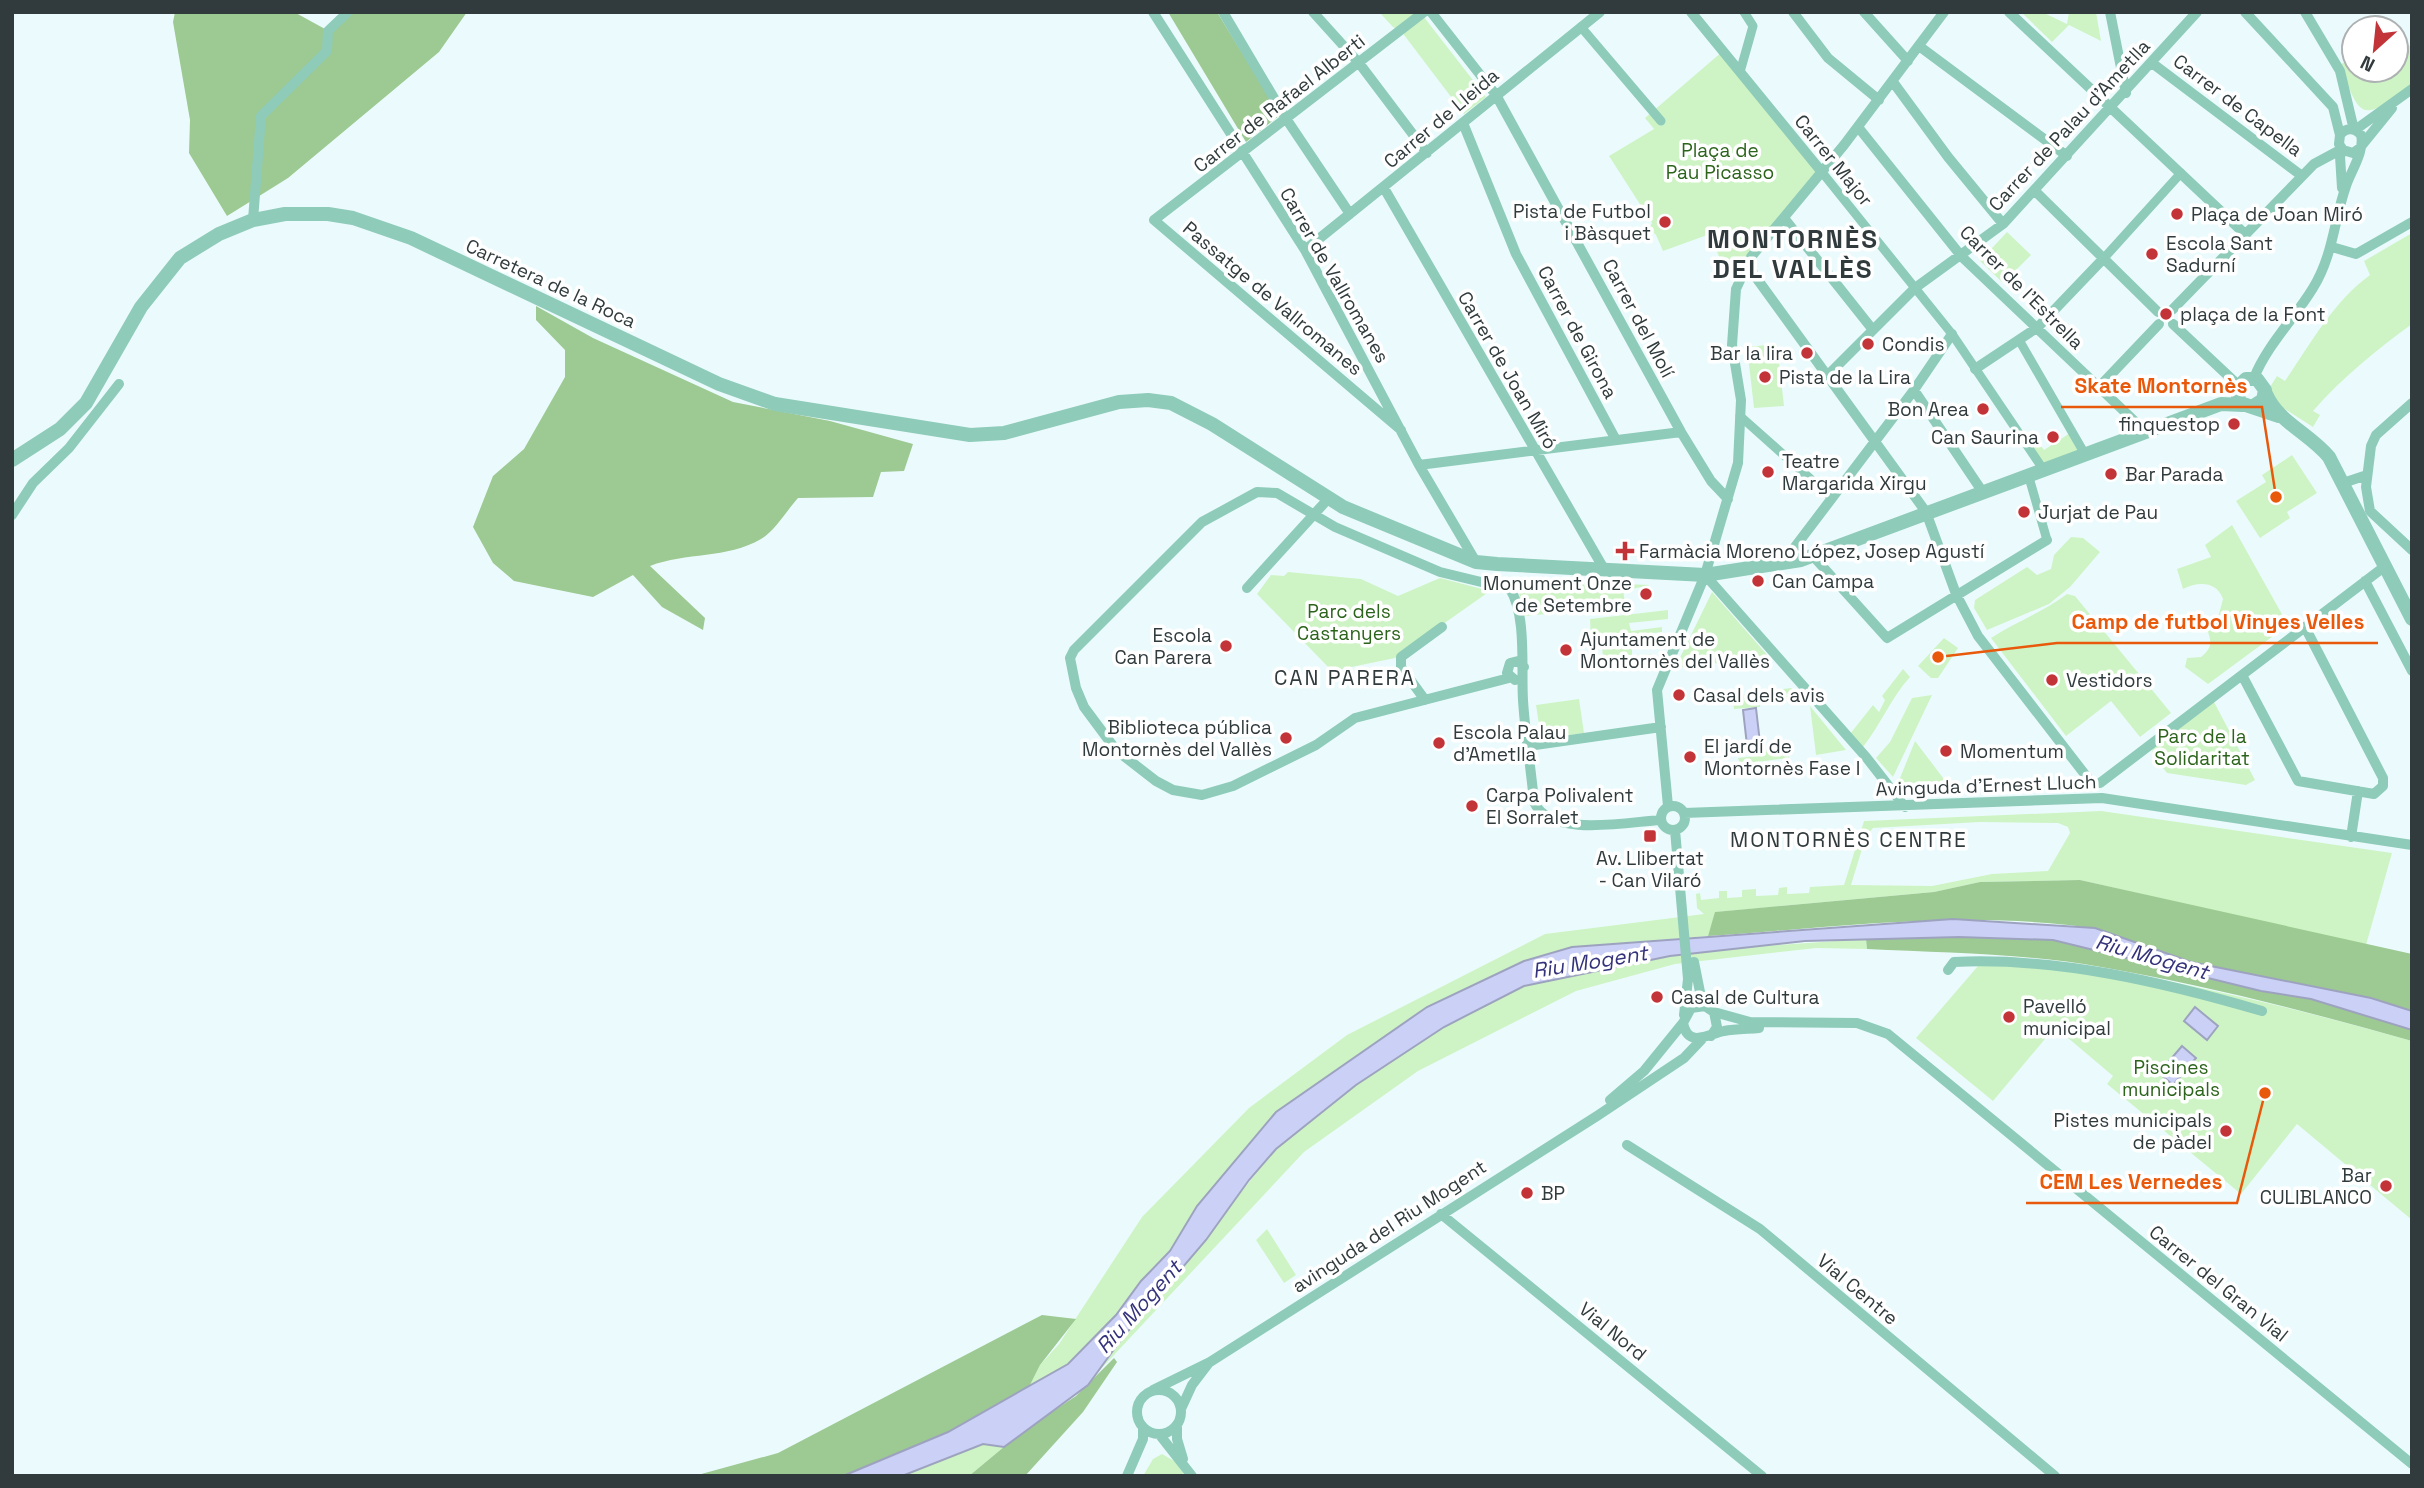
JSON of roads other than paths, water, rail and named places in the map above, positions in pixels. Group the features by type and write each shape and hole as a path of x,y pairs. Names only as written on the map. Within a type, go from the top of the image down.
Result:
{"street":[{"path":"253,220 261,116 327,51 328,31 348,12"},
{"name":"Carrer de Vallromanes","path":"1153,12 1304,250 1419,465 1476,562"},
{"path":"1223,12 1287,120 1350,214"},
{"path":"1312,12 1359,63 1427,153"},
{"name":"Carrer de Rafael Alberti","path":"1154,220 1424,12"},
{"name":"Carrer del Molí","path":"1432,12 1496,95 1681,432 1711,481 1728,499"},
{"name":"Carrer de Lleida","path":"1304,250 1600,12"},
{"name":"Carrer Major","path":"1691,12 1952,334 2043,470"},
{"path":"1740,72 1753,26 1744,12"},
{"path":"1793,12 1828,58 1879,100"},
{"path":"1864,12 1908,61"},
{"path":"1668,806 1657,690 1705,575 1738,463 1740,416 1732,345 1736,289 1747,265 1858,127 1944,12"},
{"path":"2009,12 2245,234"},
{"path":"2110,12 2126,93"},
{"name":"Carrer de Palau d'Ametlla","path":"1828,375 1916,288 1962,257 2003,224 2126,93 2197,12"},
{"path":"2245,12 2333,107 2342,149 2342,198"},
{"path":"2305,12 2340,71 2354,130"},
{"path":"1581,27 1661,121"},
{"path":"1919,46 2067,156"},
{"name":"Carrer de Capella","path":"2152,62 2302,176"},
{"path":"1893,82 1948,157 2003,224"},
{"path":"2354,130 2412,89"},
{"path":"2172,310 2314,164 2342,149 2353,153 2398,100"},
{"path":"2347,102 2361,115 2373,116"},
{"name":"Carrer de Girona","path":"1463,123 1516,254 1616,440"},
{"name":"Carrer de l'Estrella","path":"1858,127 1962,257 2145,432"},
{"path":"2254,378 2261,362 2315,286 2332,247 2342,198 2361,146 2361,135 2354,130 2346,130 2340,135"},
{"path":"2314,164 2328,163 2342,174"},
{"path":"1975,369 2038,327 2180,173"},
{"name":"Carrer de Joan Miró","path":"1384,188 1604,569"},
{"path":"2035,191 2158,312"},
{"name":"Carretera de la Roca","path":"12,460 60,429 86,402 141,307 180,258 219,234 253,220 305,213 341,216 378,226 446,254 719,384 775,404 978,435 1004,433 1119,402 1147,400 1171,403 1212,424 1328,499"},
{"path":"1784,218 1873,330"},
{"name":"Passatge de Vallromanes","path":"1154,220 1401,430"},
{"path":"2332,247 2356,254 2412,222"},
{"path":"1747,265 1926,512 1956,594 1978,636 2095,782 2102,798"},
{"path":"2165,307 2172,310 2176,316 2173,324 2166,327 2159,324 2156,319 2158,312 2165,307"},
{"path":"2099,387 2159,324"},
{"path":"2173,324 2237,388 2248,406"},
{"path":"1782,564 1914,390 1952,334"},
{"path":"2019,340 2086,456"},
{"path":"2221,404 2246,379 2254,378 2263,385 2272,408 2283,419"},
{"path":"12,515 33,483 69,448 118,384"},
{"path":"1914,390 1982,491"},
{"path":"2248,406 2261,403 2266,394"},
{"path":"2412,403 2376,435 2366,493 2370,512 2412,550"},
{"path":"1247,588 1328,499 1476,562 1705,575 1782,564 1813,556 2221,404 2248,406 2283,419 2305,433 2329,457 2412,619"},
{"path":"1740,416 1832,498"},
{"path":"1419,465 1681,432"},
{"path":"1813,556 1887,638 2048,540 2028,474"},
{"path":"2343,483 2367,475"},
{"path":"1518,675 1355,718 1316,746 1233,786 1202,795 1172,790 1116,750 1084,706 1070,670 1070,658 1074,650 1202,522 1256,492 1277,494 1335,527 1440,572 1510,589 1516,598 1521,648 1518,675 1534,802 1539,813 1560,824 1660,820"},
{"path":"2352,500 2366,493"},
{"path":"2084,797 2085,784 2095,782 2384,567"},
{"path":"1705,575 1866,757 1905,807"},
{"path":"2365,581 2412,671"},
{"path":"1425,700 1401,667 1401,657 1442,627"},
{"path":"2242,675 2298,781 2374,794 2383,786 2383,778 2305,627"},
{"path":"1528,746 1661,727"},
{"path":"2351,837 2358,791"},
{"name":"Avinguda d'Ernest Lluch","path":"1684,813 1905,807 2084,797 2412,845"},
{"path":"1668,806 1678,806 1684,813 1684,824 1675,830 1667,829 1660,820 1661,812 1668,806"},
{"path":"1675,830 1684,915 1689,924 1692,979 1683,1019 1690,1037 1706,1038 1717,1027 1712,1010 1692,979"},
{"path":"1948,970 1954,962 2006,960 2179,987 2262,1011"},
{"path":"1683,1019 1695,1006 1712,1010"},
{"name":"Carrer del Gran Vial","path":"1712,1010 1750,1022 1857,1023 1877,1029 1900,1043 2412,1464"},
{"name":"avinguda del Riu Mogent","path":"1586,1120 1644,1071 1665,1047 1683,1019"},
{"name":"Carrer del Gran Vial","path":"1706,1038 1725,1031 1787,1024"},
{"name":"avinguda del Riu Mogent","path":"1153,1391 1210,1362 1680,1061 1706,1038"},
{"path":"1665,1047 1664,1057 1672,1062 1680,1061"},
{"name":"Vial Centre","path":"1627,1145 1760,1229 2055,1476"},
{"name":"Vial Nord","path":"1441,1214 1762,1476"},
{"name":"avinguda del Riu Mogent","path":"1181,1409 1192,1385 1210,1362"},
{"path":"1137,1459 1143,1439 1143,1427 1137,1416 1138,1404 1153,1391 1171,1393 1181,1409 1177,1439 1189,1472"},
{"path":"1127,1476 1158,1434 1167,1433 1177,1425"},
{"path":"1143,1427 1158,1434 1189,1472"}],"water":[{"path":"1756,708 1760,743 1747,745 1743,710"},
{"name":"Riu Mogent","path":"1953,919 2095,928 2191,962 2371,998 2412,1011 2412,1030 2311,999 2261,991 2053,940 1959,937 1805,941 1670,956 1524,986 1444,1027 1356,1085 1276,1149 1249,1180 1206,1240 1123,1337 1088,1385 1004,1447 983,1444 902,1476 843,1476 948,1432 1068,1364 1116,1315 1141,1281 1170,1251 1197,1206 1276,1112 1427,1007 1524,961 1572,947"},
{"path":"2195,1007 2218,1026 2207,1040 2184,1021"},
{"path":"2182,1046 2196,1058 2173,1085 2159,1073"}],"place":[{"name":"Plaça de Joan Miró","path":"2177,214"},
{"name":"Pista de Futbol i Bàsquet","path":"1665,222"},
{"name":"Escola Sant Sadurní","path":"2152,254"},
{"name":"plaça de la Font","path":"2166,314"},
{"name":"Condis","path":"1868,344"},
{"name":"Bar la lira","path":"1807,353"},
{"name":"Pista de la Lira","path":"1765,377"},
{"name":"Bon Area","path":"1983,409"},
{"name":"finquestop","path":"2234,424"},
{"name":"Can Saurina","path":"2053,437"},
{"name":"Teatre Margarida Xirgu","path":"1768,472"},
{"name":"Bar Parada","path":"2111,474"},
{"name":"Skate Montornès","path":"2276,497"},
{"name":"Jurjat de Pau","path":"2024,512"},
{"name":"Farmàcia Moreno López, Josep Agustí","path":"1625,551"},
{"name":"Can Campa","path":"1758,581"},
{"name":"Monument Onze de Setembre","path":"1646,594"},
{"name":"Escola Can Parera","path":"1226,646"},
{"name":"Ajuntament de Montornès del Vallès","path":"1566,650"},
{"name":"Camp de futbol Vinyes Velles","path":"1938,657"},
{"name":"Vestidors","path":"2052,680"},
{"name":"Casal dels avis","path":"1679,695"},
{"name":"Biblioteca pública Montornès del Vallès","path":"1286,738"},
{"name":"Escola Palau d'Ametlla","path":"1439,743"},
{"name":"Momentum","path":"1946,751"},
{"name":"El jardí de Montornès Fase I","path":"1690,757"},
{"name":"Carpa Polivalent El Sorralet","path":"1472,806"},
{"name":"Av. Llibertat - Can Vilaró","path":"1650,836"},
{"name":"Casal de Cultura","path":"1657,997"},
{"name":"Pavelló municipal","path":"2009,1017"},
{"name":"CEM Les Vernedes","path":"2265,1093"},
{"name":"Pistes municipals de pàdel","path":"2226,1131"},
{"name":"Bar CULIBLANCO","path":"2386,1186"},
{"name":"BP","path":"1527,1193"}],"district":[{"name":"MONTORNÈS DEL VALLÈS","path":"1793,254"},
{"name":"CAN PARERA","path":"1345,678"},
{"name":"MONTORNÈS CENTRE","path":"1849,840"}],"park label":[{"name":"Plaça de Pau Picasso","path":"1720,161"},
{"name":"Parc dels Castanyers","path":"1349,622"},
{"name":"Parc de la Solidaritat","path":"2202,747"},
{"name":"Piscines municipals","path":"2171,1078"}]}
